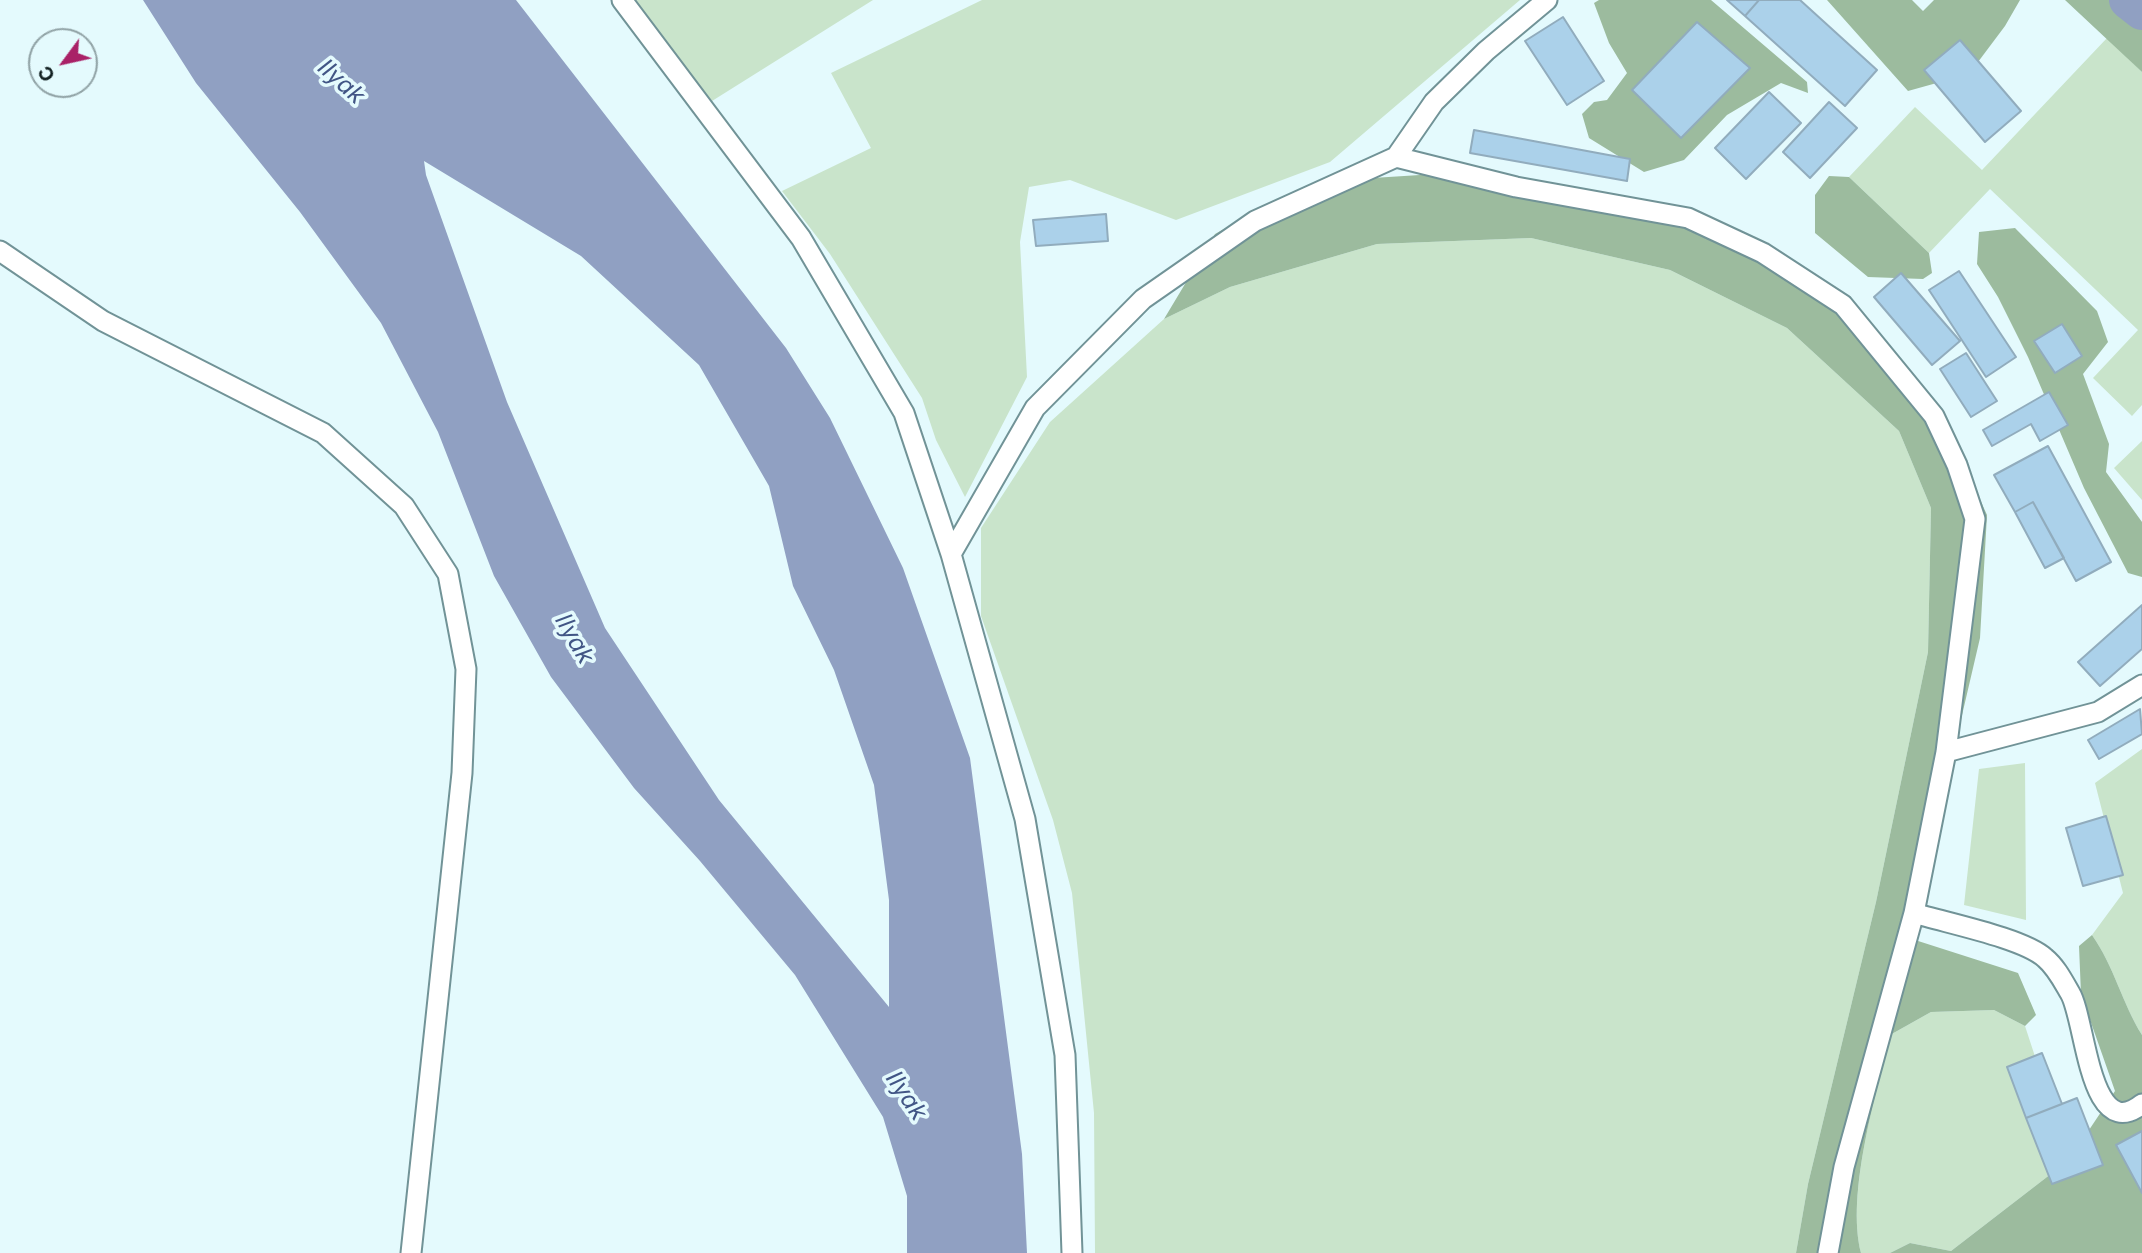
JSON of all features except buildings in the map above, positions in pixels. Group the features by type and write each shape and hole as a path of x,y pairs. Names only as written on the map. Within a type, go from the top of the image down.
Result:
{"lane":[{"path":"622,0 801,238 904,413 951,554 1027,832 1065,1055 1072,1253"},
{"path":"951,554 1035,408 1143,299 1255,221 1396,157 1434,102 1486,51 1548,0"},
{"path":"1396,157 1516,187 1688,218 1763,253 1843,305 1934,416 1957,465 1975,519 1947,752 1914,913 1844,1167 1828,1253"},
{"path":"0,251 103,321 323,433 404,506 448,574 466,668 462,773 411,1253"},
{"path":"1947,752 2098,712 2142,685"},
{"path":"1914,913 2023,946 2044,957 2073,997 2098,1092 2111,1110 2119,1114 2130,1114 2142,1104"}],"green space":[{"path":"633,0 873,0 712,101"},
{"path":"982,0 1520,0 1330,162 1176,220 1070,180 1029,187 1020,242 1027,377 965,497 936,440 922,398 830,254 782,191 871,148 831,73"},
{"path":"1599,0 1711,0 1807,82 1808,93 1781,83 1727,115 1684,160 1644,172 1589,138 1582,114 1594,102 1607,100 1627,73 1609,43 1594,3"},
{"path":"1827,0 1912,0 1923,11 1934,0 2020,0 2005,26 1969,74 1908,91"},
{"path":"2065,0 2142,0 2142,72"},
{"path":"2107,38 2142,72 2142,405 2132,416 2093,378 2138,330 1990,189 1929,253 1849,177 1915,107 1982,170"},
{"path":"1467,172 1710,221 1822,284 1941,413 1987,515 1980,638 1935,831 1915,940 2018,973 2036,1015 2025,1026 1994,1010 1931,1012 1890,1035 1860,1174 1857,1229 1861,1253 1796,1253 1808,1184 1876,902 1928,652 1931,508 1899,431 1787,328 1670,270 1531,238 1377,244 1230,287 1164,319 1215,234 1265,206 1357,179"},
{"path":"1829,176 1849,177 1929,253 1932,273 1923,279 1868,277 1815,233 1815,195"},
{"path":"2015,228 2097,311 2108,342 2083,374 2109,444 2106,472 2142,522 2142,577 2128,573 2084,488 2028,357 1998,297 1977,264 1979,232"},
{"path":"1531,238 1670,270 1787,328 1899,431 1931,508 1928,652 1876,902 1808,1184 1796,1253 1095,1253 1094,1113 1072,893 1053,820 981,616 981,528 1050,422 1164,319 1230,287 1377,244"},
{"path":"2142,441 2142,500 2114,468"},
{"path":"2142,749 2142,1035 2092,935 2123,893 2095,783"},
{"path":"2025,763 2026,920 1964,905 1979,769"},
{"path":"2092,935 2142,1035 2142,1253 1890,1253 1910,1243 1951,1251 2069,1160 2115,1091 2081,994 2079,946"},
{"path":"1994,1010 2025,1026 2069,1160 1951,1251 1910,1243 1890,1253 1861,1253 1857,1229 1860,1174 1890,1035 1931,1012"}],"water":[{"name":"Ilyak","path":"143,0 516,0 786,348 830,418 903,568 970,758 1022,1154 1027,1253 907,1253 907,1196 883,1117 795,975 700,861 634,788 551,677 494,576 438,432 381,323 300,212 196,83","holes":["424,161 581,256 699,365 769,486 793,586 834,670 874,785 889,900 889,1007 719,800 605,628 507,402 426,175"]}],"waterway":[{"path":"2128,0 2142,11"}]}
